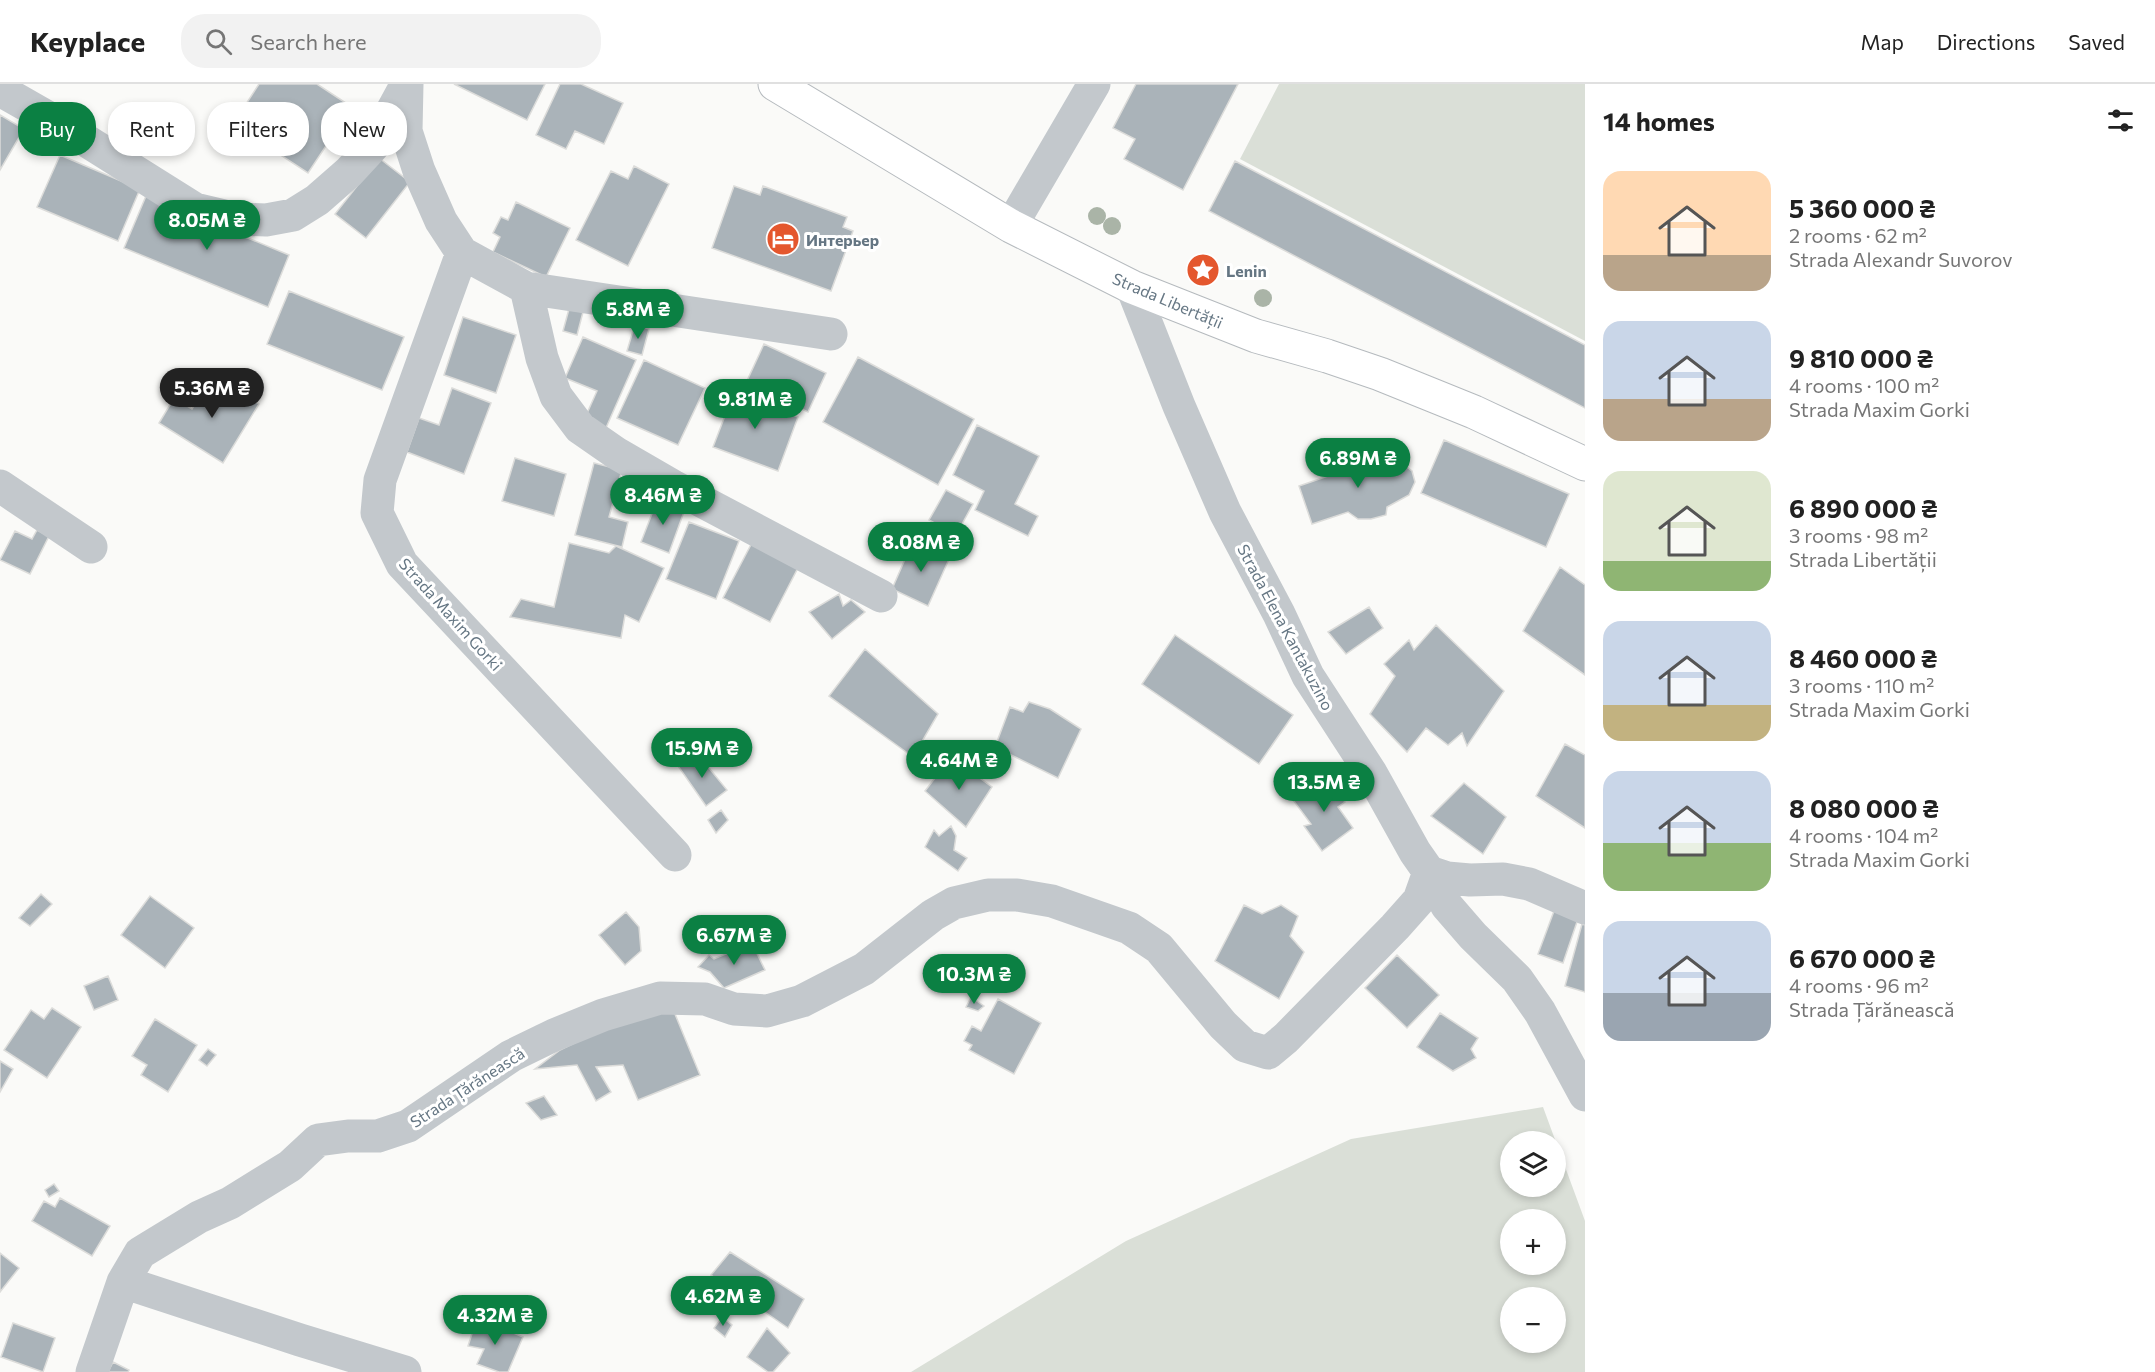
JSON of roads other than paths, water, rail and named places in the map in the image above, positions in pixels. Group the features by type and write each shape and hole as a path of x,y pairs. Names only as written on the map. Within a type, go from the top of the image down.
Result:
{"main road":[{"name":"Strada Libertății","path":"775,84 1011,226 1132,287 1256,336 1380,374 1474,412 1585,464"}],"street":[{"path":"1011,226 1094,84"},
{"path":"0,90 58,123 195,209 237,219 266,220 293,214 317,200 349,172 373,146 406,86"},
{"path":"406,86 406,131 441,221 462,253 526,288 831,334"},
{"name":"Strada Maxim Gorki","path":"462,253 380,480 377,513 402,564 675,855"},
{"name":"Strada Elena Kantakuzino","path":"1132,287 1179,406 1225,512 1279,614 1308,676 1371,773 1447,906 1517,980 1540,1012 1585,1095"},
{"path":"526,288 542,358 556,396 580,428 616,453 673,486 881,597"},
{"path":"0,486 91,547"},
{"path":"1429,872 1448,878 1503,879 1529,884 1585,908"},
{"name":"Strada Țărănească","path":"92,1372 123,1282 140,1253 199,1217 230,1203 290,1166 318,1140 348,1136 378,1136 408,1126 511,1056 603,1015 660,998 705,999 734,1009 767,1011 802,1001 864,969 933,915 954,903 988,895 1017,895 1052,901 1129,928 1159,948 1223,1025 1245,1046 1268,1053 1286,1038 1395,927 1419,900 1429,872"},
{"path":"123,1282 405,1372"}],"place":[{"name":"Интерьер","path":"783,239"},
{"name":"Lenin","path":"1203,270"}]}
